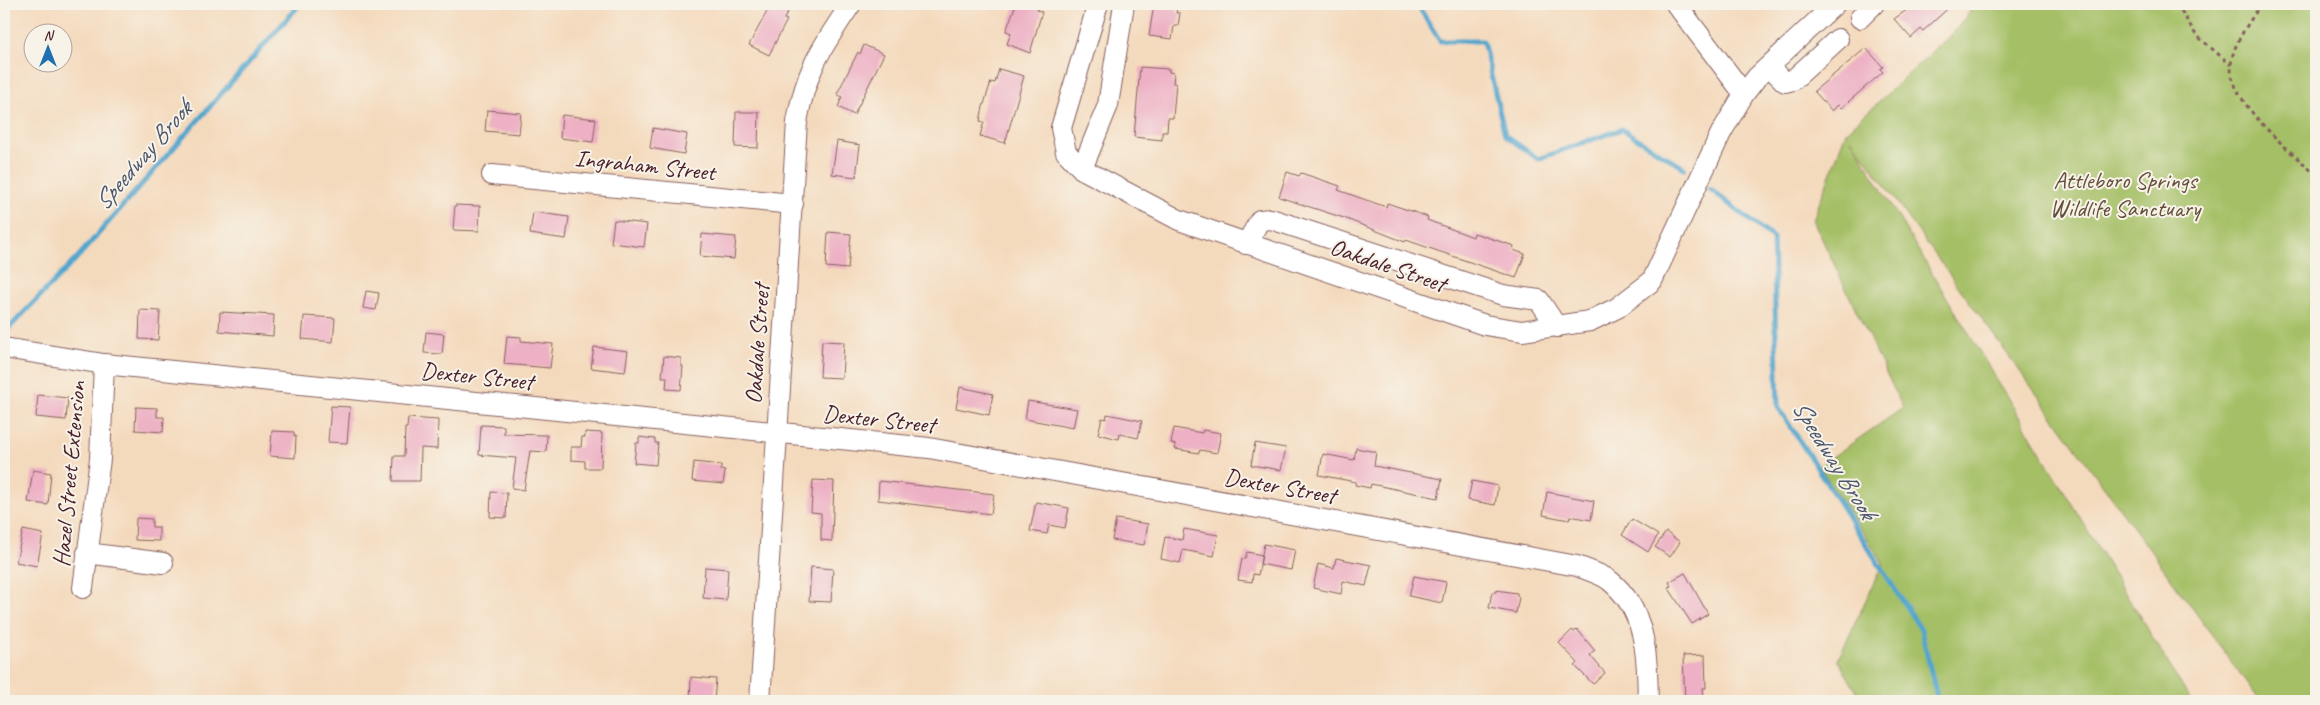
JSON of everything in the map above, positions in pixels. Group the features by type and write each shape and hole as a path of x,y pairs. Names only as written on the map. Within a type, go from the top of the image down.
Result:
{"street":[{"name":"Oakdale Street","path":"760,701 797,122 803,90 817,56 850,4"},
{"name":"Oakdale Street","path":"1098,4 1062,128 1066,152 1082,170 1179,220 1485,325 1522,331 1590,321 1617,308 1652,281 1721,133 1744,94 1769,66 1835,4"},
{"path":"1082,170 1108,105 1124,4"},
{"path":"1676,4 1744,94"},
{"path":"1860,18 1874,4"},
{"path":"1769,66 1786,82 1793,80 1838,39"},
{"name":"Ingraham Street","path":"492,175 793,204"},
{"path":"1246,244 1260,220 1271,219 1503,295 1539,300 1557,327"},
{"name":"Dexter Street","path":"4,348 104,364 929,448 1577,566 1608,580 1629,602 1644,633 1648,701"},
{"name":"Hazel Street Extension","path":"83,588 100,459 104,364"},
{"path":"88,553 163,563"}],"path":[{"path":"2177,4 2196,34 2231,65"},
{"path":"2261,4 2238,43 2231,65 2234,85 2257,119 2316,175"}],"green space":[{"name":"Attleboro Springs Wildlife Sanctuary","path":"1976,4 2316,4 2316,701 2260,701 1851,139 2191,701 1862,701 1838,660 1883,563 1819,466 1903,408 1813,220 1846,132 1953,33"}],"building":[{"path":"771,4 777,4 789,10 784,19 787,20 769,55 749,45"},
{"path":"1016,4 1039,4 1037,10 1042,12 1030,53 1007,44 1011,33 1006,31"},
{"path":"1154,4 1178,4 1176,13 1180,13 1178,26 1174,26 1172,39 1149,36"},
{"path":"1915,4 1953,4 1923,31 1921,29 1911,38 1894,19"},
{"path":"864,45 884,54 854,115 838,107 842,97 837,94 858,52 860,54"},
{"path":"1866,48 1883,67 1880,69 1883,72 1841,108 1838,105 1832,111 1814,91"},
{"path":"1140,67 1169,69 1169,72 1174,73 1173,83 1176,83 1173,118 1168,118 1167,132 1162,132 1162,140 1134,137"},
{"path":"999,69 1024,76 1005,143 980,136 984,122 980,121 983,107 991,82 995,83"},
{"path":"487,110 521,113 519,134 485,131"},
{"path":"736,112 759,112 758,148 735,147"},
{"path":"562,115 596,119 593,142 560,138"},
{"path":"653,128 687,134 684,154 650,148"},
{"path":"837,141 860,145 856,177 832,174"},
{"path":"1287,172 1299,176 1301,173 1340,186 1338,190 1386,207 1387,203 1414,212 1428,217 1427,220 1473,237 1474,233 1514,246 1513,250 1525,254 1516,278 1406,240 1405,242 1344,218 1279,197"},
{"path":"455,205 480,206 479,231 453,230"},
{"path":"533,212 569,217 566,239 530,234"},
{"path":"614,220 647,224 644,247 611,243"},
{"path":"828,232 851,234 848,269 826,267"},
{"path":"702,234 736,237 734,259 700,256"},
{"path":"366,291 379,293 376,310 363,308"},
{"path":"140,310 160,311 158,340 139,339"},
{"path":"220,312 274,315 273,336 219,331"},
{"path":"304,316 335,318 333,342 302,339"},
{"path":"426,332 444,334 442,354 424,353"},
{"path":"507,336 521,337 521,341 553,344 550,368 504,364"},
{"path":"822,341 844,342 842,378 820,377"},
{"path":"594,347 628,351 625,372 591,368"},
{"path":"664,356 681,358 681,366 683,366 681,390 666,389 667,377 662,377"},
{"path":"960,387 993,394 989,415 956,408"},
{"path":"38,395 68,398 66,420 36,417"},
{"path":"1028,401 1077,409 1073,428 1025,419"},
{"path":"331,406 350,407 347,443 328,442"},
{"path":"136,407 157,408 157,417 164,417 163,432 135,430"},
{"path":"1107,414 1142,421 1138,438 1120,434 1119,439 1098,434 1102,418 1106,419"},
{"path":"408,418 438,420 437,449 421,448 420,481 393,481 394,456 404,456 405,428 407,428"},
{"path":"481,425 504,426 504,434 547,435 546,452 530,451 524,490 512,488 516,458 479,455"},
{"path":"1174,428 1202,433 1203,430 1221,433 1217,453 1200,450 1199,453 1175,449 1176,445 1171,443"},
{"path":"272,431 294,432 294,436 296,436 295,458 270,456"},
{"path":"585,432 602,433 601,468 585,468 585,461 571,460 571,447 581,447 582,437 585,437"},
{"path":"639,437 655,439 655,443 658,443 656,465 634,463 636,443 639,443"},
{"path":"1255,443 1286,448 1281,470 1251,465"},
{"path":"1356,448 1376,452 1374,466 1442,479 1438,498 1371,484 1370,488 1355,485 1356,482 1319,475 1323,454 1354,460"},
{"path":"694,462 721,465 721,470 725,471 723,484 692,481"},
{"path":"33,470 51,473 48,505 28,502"},
{"path":"813,480 834,481 832,541 821,540 821,513 811,512"},
{"path":"879,481 994,494 991,514 878,500"},
{"path":"1472,481 1498,486 1495,505 1468,500"},
{"path":"491,492 507,493 506,518 490,517"},
{"path":"1547,492 1594,501 1591,520 1570,516 1569,520 1543,515"},
{"path":"1036,502 1069,508 1065,528 1049,525 1047,534 1030,531"},
{"path":"136,518 152,519 152,527 159,527 159,541 135,540"},
{"path":"1116,519 1148,524 1144,545 1112,540"},
{"path":"1632,519 1658,535 1648,552 1622,535"},
{"path":"1184,529 1218,535 1214,556 1183,550 1180,563 1161,559 1165,537 1182,540"},
{"path":"23,530 43,534 37,566 16,562"},
{"path":"1666,532 1680,542 1670,557 1655,547"},
{"path":"1264,544 1295,550 1291,570 1260,564"},
{"path":"1247,552 1262,555 1258,575 1253,574 1252,582 1238,580 1242,559 1245,559"},
{"path":"1336,558 1371,565 1366,586 1343,581 1341,594 1313,588 1318,564 1334,568"},
{"path":"705,567 728,569 726,600 703,598"},
{"path":"811,567 833,569 831,602 809,601"},
{"path":"1685,573 1708,614 1692,624 1668,587 1671,586 1669,582"},
{"path":"1414,576 1446,582 1442,603 1409,596"},
{"path":"1496,590 1517,593 1519,597 1516,613 1489,608 1492,592 1496,592"},
{"path":"1577,629 1595,651 1590,655 1605,673 1593,684 1575,666 1578,663 1559,643 1572,630 1574,632"},
{"path":"1705,655 1706,688 1703,688 1704,700 1685,701 1683,656"},
{"path":"691,677 716,679 714,701 690,701"}],"waterway":[{"name":"Speedway Brook","path":"9,328 77,258 300,4"},
{"name":"Speedway Brook","path":"1417,4 1440,41 1483,41 1505,135 1538,159 1622,129 1684,168"},
{"name":"Speedway Brook","path":"1710,189 1773,238 1778,407 1921,630 1938,701"}]}
